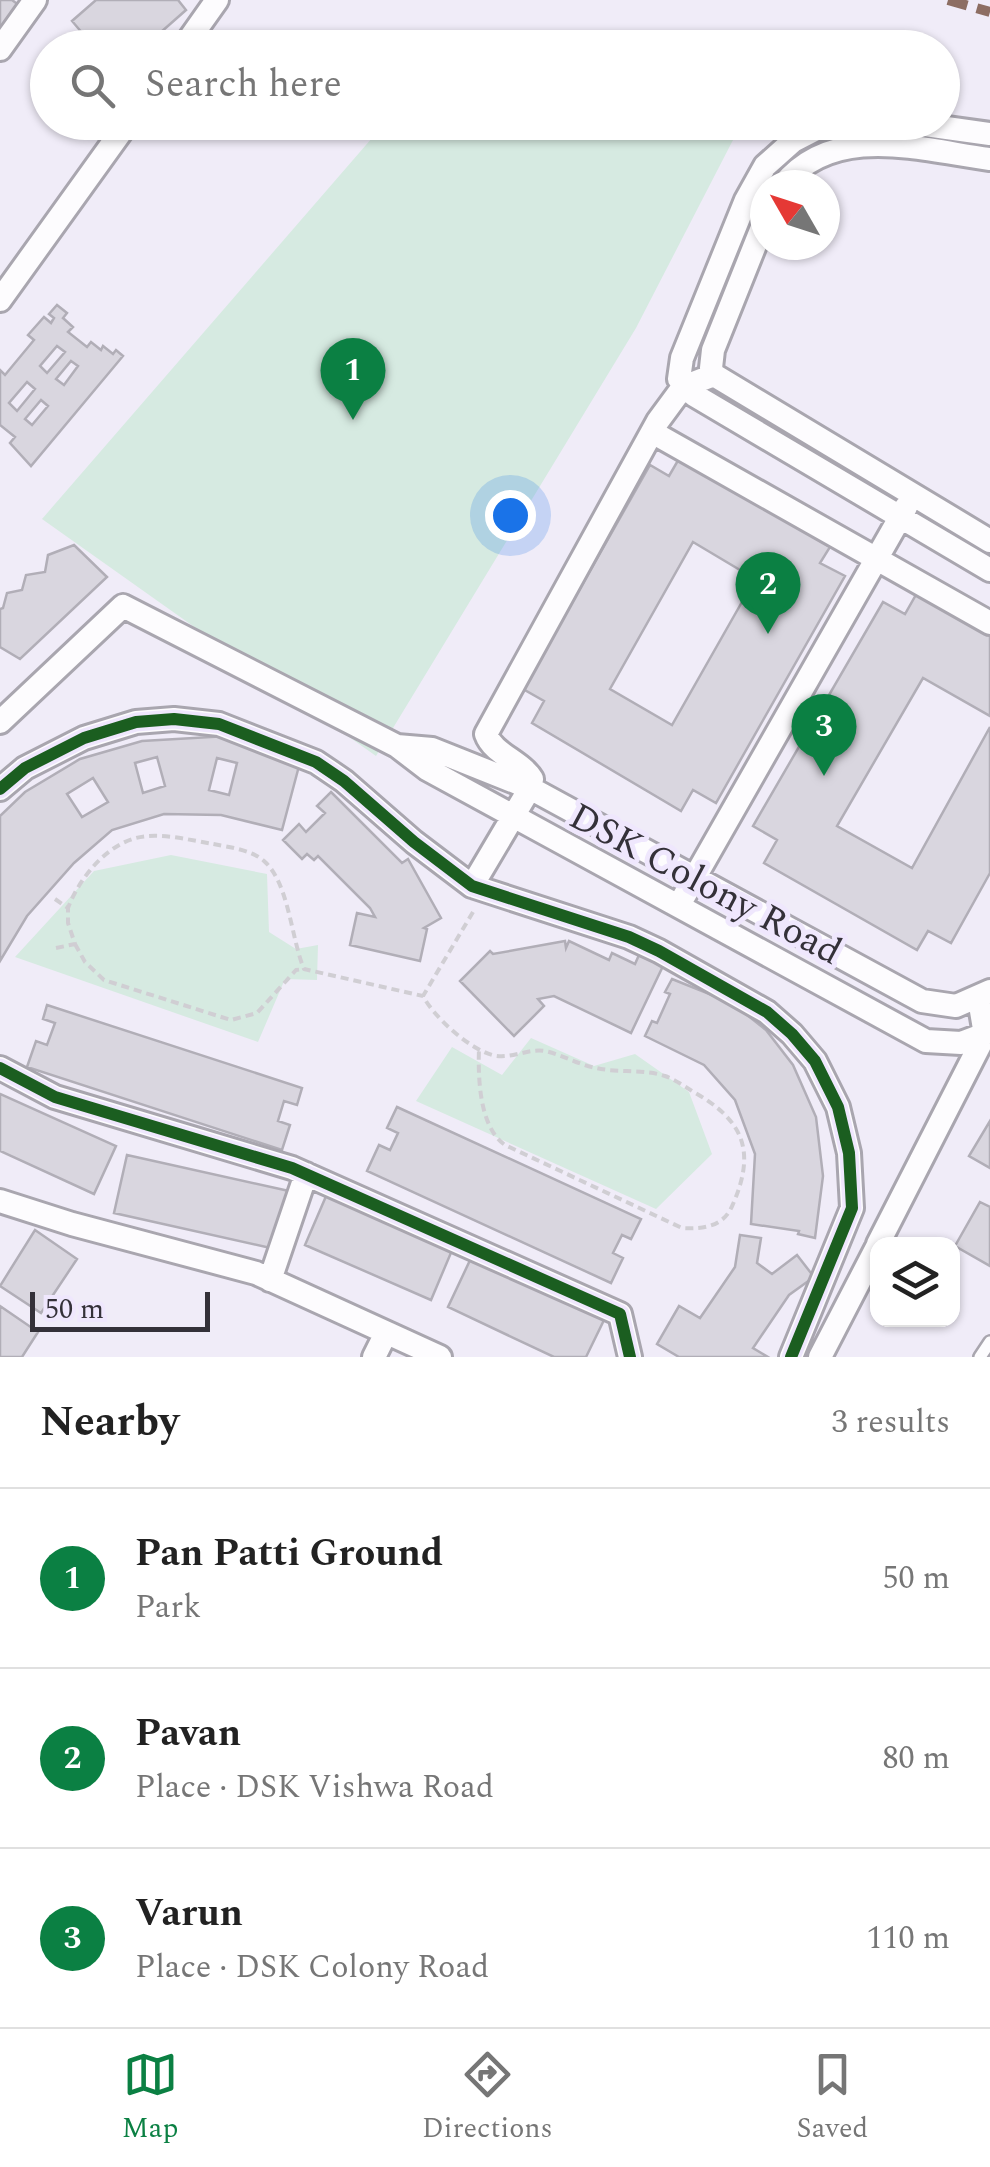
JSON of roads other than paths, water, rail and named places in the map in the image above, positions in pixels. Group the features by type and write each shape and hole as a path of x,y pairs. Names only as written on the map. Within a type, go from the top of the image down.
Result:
{"street":[{"path":"0,50 34,0"},
{"path":"196,30 217,0"},
{"path":"960,130 990,134"},
{"path":"0,300 115,140"},
{"path":"792,140 765,166 746,200 682,358 678,372 684,387 990,570"},
{"path":"799,170 833,149 870,144 990,159"},
{"path":"714,374 713,350 750,258"},
{"path":"682,358 713,350"},
{"path":"479,888 530,788 532,776 491,745 486,734 652,432 684,387 714,374"},
{"path":"714,374 990,541"},
{"path":"652,432 990,623"},
{"path":"679,905 913,495"},
{"name":"DSK Colony Road","path":"0,722 123,606 397,746 426,770 926,1041 961,1043 988,1033 984,995 956,1006 922,1001 530,788 432,749 397,746"},
{"path":"0,789 25,768 84,738 174,719 219,724 316,762 414,842 479,888 659,950 767,1012 815,1061 838,1107 849,1154 852,1208 791,1357"},
{"path":"882,1237 988,1033"},
{"path":"0,1068 55,1097 306,1174 620,1314 630,1357"},
{"path":"270,1280 306,1174"},
{"path":"0,1200 270,1280 440,1357"},
{"path":"820,1357 870,1260"},
{"path":"374,1357 386,1332"}],"lane":[{"path":"980,1357 990,1342"}],"place":[{"name":"Pan Patti Ground","path":"353,420"},
{"name":"Pavan","path":"768,634"},
{"name":"Varun","path":"824,776"}]}
